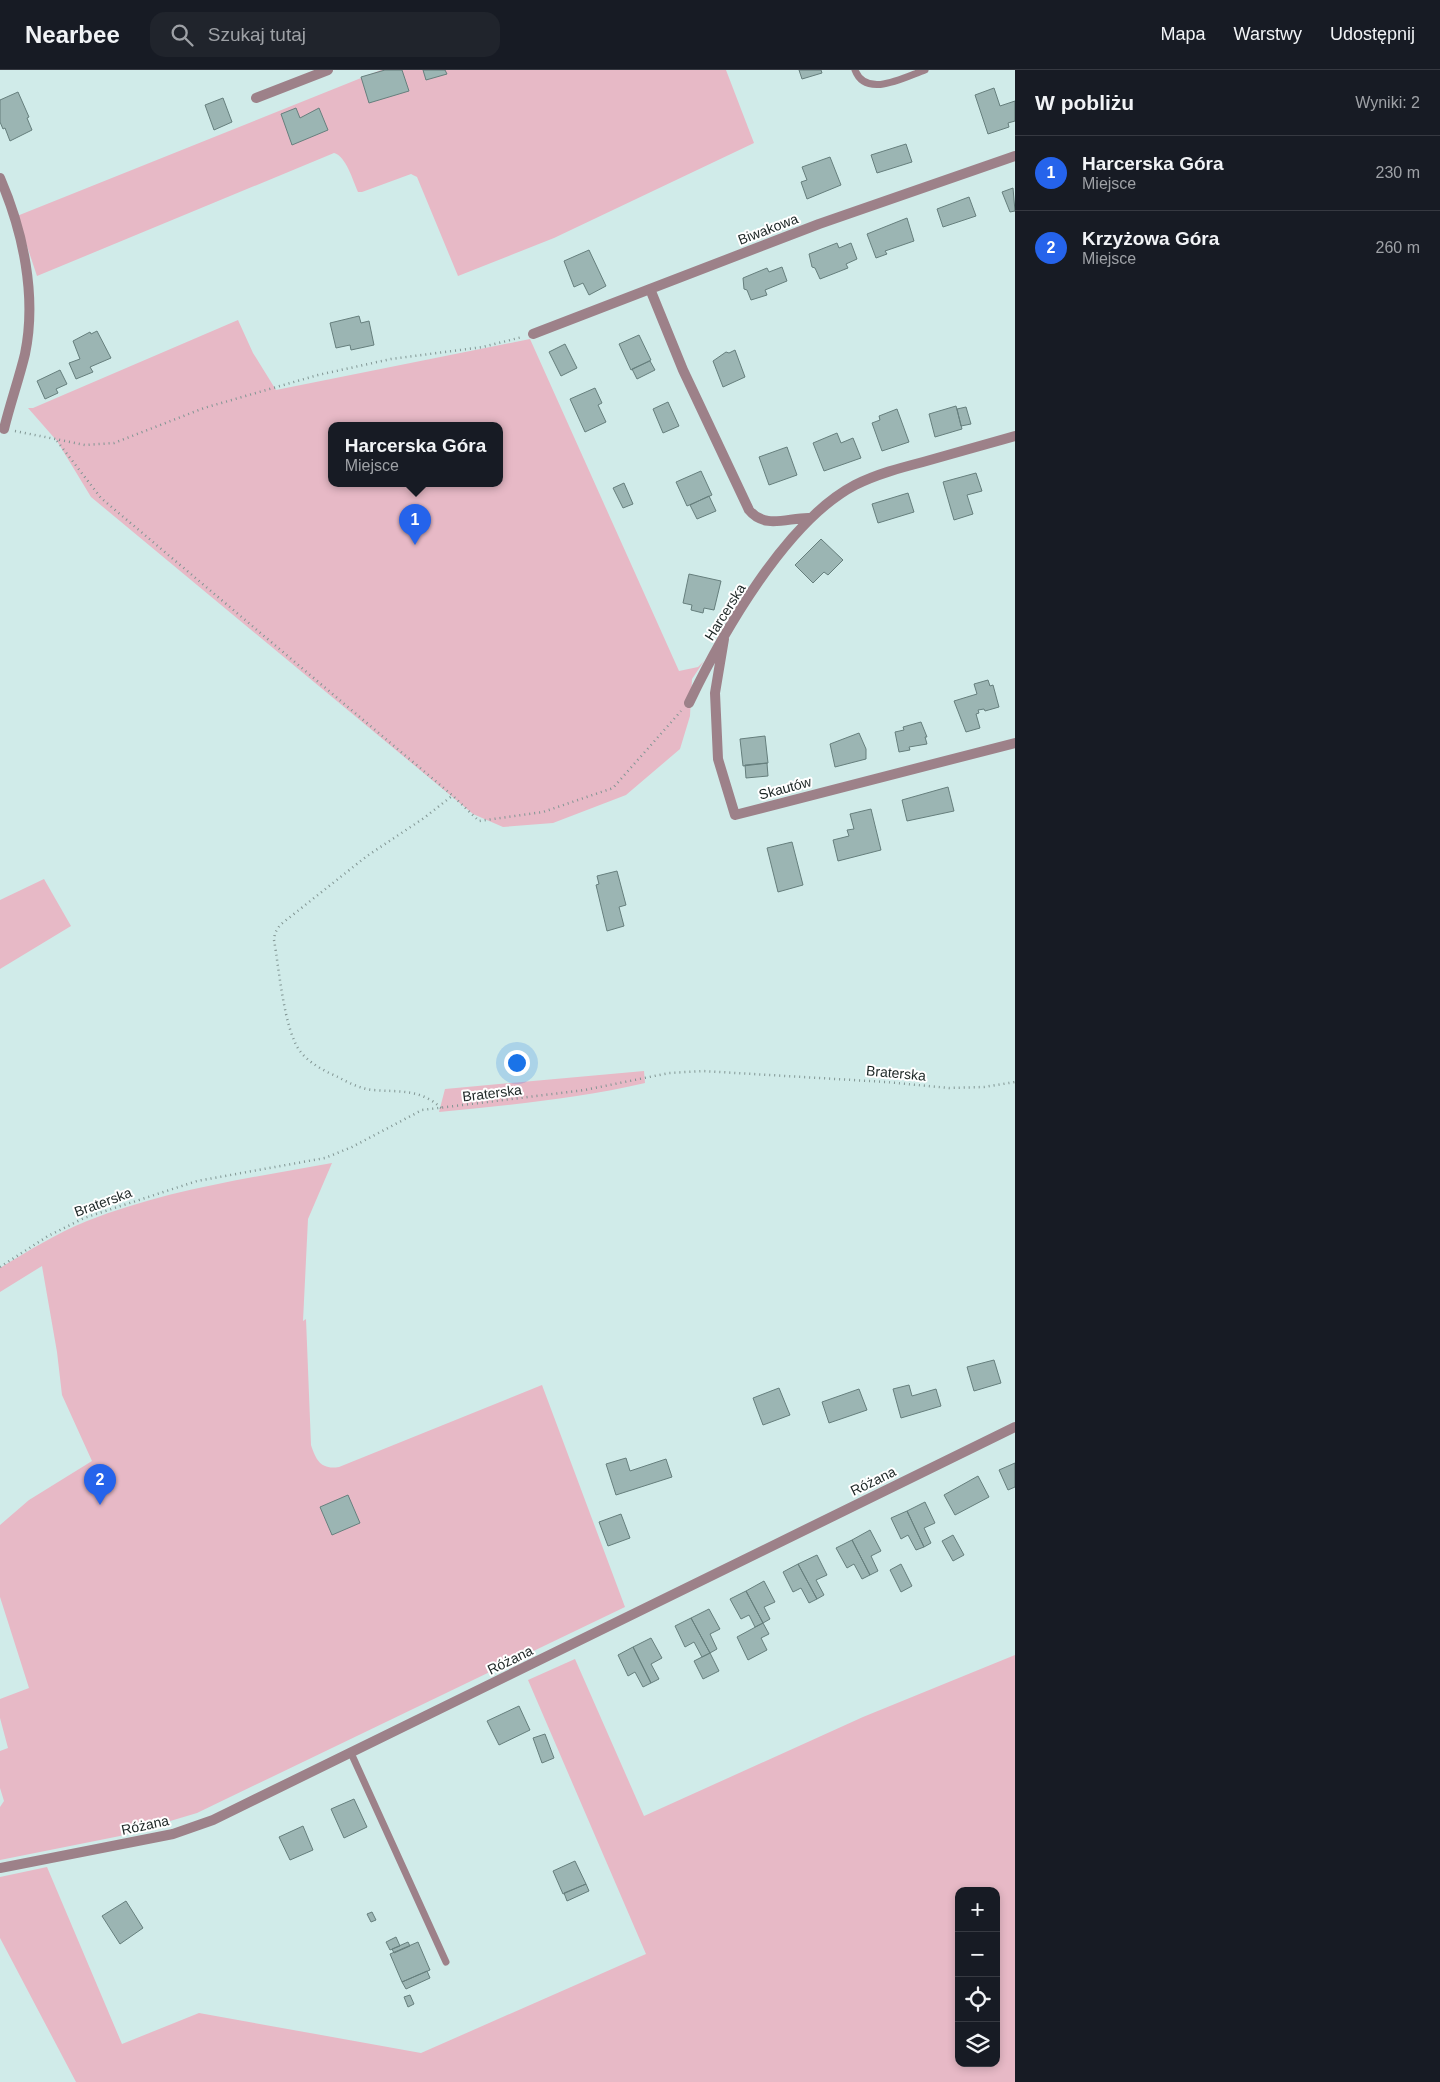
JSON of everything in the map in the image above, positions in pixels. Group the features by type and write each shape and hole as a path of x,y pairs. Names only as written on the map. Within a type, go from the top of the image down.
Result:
{"street":[{"path":"256,98 328,70"},
{"name":"Biwakowa","path":"533,334 819,224 1015,156"},
{"path":"0,178 13,208 27,270 28,318 25,354 4,428"},
{"path":"650,289 683,370 749,510 753,515 767,521 810,518"},
{"name":"Harcerska","path":"689,703 743,606 795,534 810,518 839,495 882,473 1015,436"},
{"name":"Skautów","path":"724,639 715,693 718,759 735,815 1015,743"},
{"name":"Różana","path":"0,1868 173,1834 196,1827 351,1753 1015,1427"}],"lane":[{"path":"855,70 857,76 866,83 878,85 925,70"},
{"path":"351,1753 446,1962"}],"path":[{"path":"4,428 57,441 85,445 114,443 204,408 318,375 391,359 484,348 533,334"},
{"path":"57,441 101,498 452,795 479,821 543,812 613,788 689,703"},
{"path":"441,1108 432,1099 418,1093 367,1090 325,1071 306,1058 299,1050 292,1034 274,940 275,933 280,925 367,856 424,818 452,795"},
{"name":"Braterska","path":"0,1267 48,1236 84,1218 197,1181 325,1158 352,1147 422,1110 585,1090 669,1073 703,1072 886,1082 949,1088 984,1088 1015,1082"}],"shaded area":[{"path":"381,70 726,70 754,143 554,238 458,276 417,177 411,174 358,192 346,164 334,153 37,276 17,216"},
{"path":"238,320 253,353 276,390 530,339 679,671 698,667 704,661 692,679 690,716 680,749 626,795 553,823 503,827 473,814 91,497 57,441 28,408 33,408"},
{"path":"44,879 71,926 0,969 0,900"},
{"path":"644,1071 645,1083 619,1089 542,1101 439,1112 445,1089"},
{"path":"332,1163 308,1219 303,1321 306,1319 311,1445 317,1459 328,1467 339,1467 542,1385 625,1607 197,1813 120,1836 0,1860 0,1807 4,1801 0,1788 0,1751 8,1748 0,1718 0,1699 29,1688 0,1597 0,1525 29,1500 92,1461 62,1395 57,1352 42,1266 0,1292 0,1268 65,1231 117,1210 208,1186"},
{"path":"1015,1655 1015,2082 76,2082 0,1938 0,1877 47,1867 122,2044 199,2013 421,2053 646,1954 528,1680 575,1659 644,1816 863,1717"}],"building":[{"path":"385,70 402,70 409,91 369,103 361,77"},
{"path":"423,70 445,70 447,74 426,80"},
{"path":"799,70 821,70 822,73 802,79"},
{"path":"994,88 1000,106 1015,101 1015,121 1008,123 1009,127 988,134 975,95"},
{"path":"18,92 29,117 27,118 32,130 10,141 5,128 3,129 0,122 0,100"},
{"path":"223,98 232,122 214,130 205,105"},
{"path":"296,108 300,118 319,108 328,130 292,145 281,114"},
{"path":"906,144 912,162 877,173 871,155"},
{"path":"830,157 841,185 807,199 801,182 807,180 802,167"},
{"path":"1013,188 1015,211 1010,212 1002,192"},
{"path":"969,197 976,216 943,227 937,209"},
{"path":"907,218 914,241 885,251 887,254 876,258 867,234"},
{"path":"837,243 839,248 851,243 857,259 846,264 848,268 820,279 815,268 812,267 809,254"},
{"path":"589,250 606,286 589,295 583,283 574,287 564,261"},
{"path":"782,267 787,281 765,290 767,295 751,300 747,290 744,289 743,278 767,268 769,272"},
{"path":"359,316 361,323 369,321 374,345 351,350 350,345 336,348 330,323"},
{"path":"97,331 111,358 90,367 93,372 76,379 69,363 80,359 73,341 90,332 91,334"},
{"path":"639,335 651,360 631,370 619,344"},
{"path":"565,344 577,368 561,376 549,352"},
{"path":"735,350 745,377 723,387 713,361 726,352 729,353"},
{"path":"650,361 655,370 637,379 632,369"},
{"path":"60,370 67,384 56,389 58,393 45,399 37,381"},
{"path":"595,388 602,403 598,405 606,422 585,432 570,399"},
{"path":"668,402 679,426 663,433 653,409"},
{"path":"956,406 962,429 935,437 929,414"},
{"path":"966,407 971,424 961,426 957,409"},
{"path":"897,409 909,442 882,451 872,423 880,420 879,416"},
{"path":"837,433 841,443 853,438 861,458 824,471 813,443"},
{"path":"787,447 797,475 769,485 759,457"},
{"path":"701,471 712,495 687,506 676,482"},
{"path":"976,473 982,491 967,495 973,514 954,520 943,482"},
{"path":"624,483 633,504 623,508 613,488"},
{"path":"908,493 914,512 878,523 872,504"},
{"path":"709,496 716,511 697,519 690,505"},
{"path":"821,539 843,560 828,575 824,572 813,583 795,565"},
{"path":"689,574 721,581 714,610 704,608 703,613 691,610 692,605 683,603"},
{"path":"988,680 990,686 993,685 999,707 985,711 984,709 978,710 979,713 976,714 980,728 966,732 954,701 977,694 974,684"},
{"path":"921,722 927,737 925,737 927,744 909,747 910,750 899,752 895,732 904,730 903,727"},
{"path":"859,733 866,749 866,759 835,767 830,744"},
{"path":"765,736 768,763 743,766 740,739"},
{"path":"767,763 768,776 746,778 745,765"},
{"path":"948,787 954,811 907,821 902,800"},
{"path":"871,809 881,850 838,861 833,840 849,836 847,830 854,829 850,814"},
{"path":"792,842 803,885 778,892 767,848"},
{"path":"617,871 626,905 619,907 624,926 607,931 596,885 599,884 597,876"},
{"path":"994,1360 1001,1383 974,1391 967,1367"},
{"path":"909,1385 912,1396 936,1389 941,1406 901,1418 893,1389"},
{"path":"779,1388 790,1415 763,1425 753,1398"},
{"path":"859,1389 867,1410 829,1423 822,1402"},
{"path":"626,1458 630,1471 666,1459 672,1477 616,1495 606,1464"},
{"path":"1015,1463 1015,1487 1008,1490 999,1470"},
{"path":"978,1476 989,1497 955,1515 944,1495"},
{"path":"348,1495 360,1523 332,1535 320,1507"},
{"path":"925,1502 935,1523 924,1528 931,1543 924,1547 907,1511"},
{"path":"907,1511 924,1547 916,1550 908,1535 901,1539 891,1518"},
{"path":"621,1514 630,1538 608,1546 599,1522"},
{"path":"870,1530 881,1551 871,1556 878,1571 870,1575 852,1540"},
{"path":"953,1535 964,1555 953,1561 942,1541"},
{"path":"852,1540 870,1575 862,1579 854,1564 847,1568 836,1548"},
{"path":"817,1555 827,1575 816,1580 824,1595 817,1599 798,1564"},
{"path":"798,1564 817,1599 809,1603 801,1588 793,1592 783,1572"},
{"path":"901,1564 912,1586 901,1592 890,1570"},
{"path":"764,1581 775,1602 764,1607 770,1619 763,1623 746,1591"},
{"path":"746,1591 763,1623 755,1627 749,1615 741,1619 730,1599"},
{"path":"709,1609 720,1629 710,1634 717,1649 710,1653 691,1618"},
{"path":"691,1618 710,1653 702,1657 694,1642 685,1647 675,1626"},
{"path":"763,1623 769,1634 761,1638 767,1650 748,1660 737,1637"},
{"path":"651,1638 662,1658 651,1664 659,1679 651,1683 633,1647"},
{"path":"633,1647 651,1683 643,1687 635,1672 628,1676 618,1655"},
{"path":"710,1653 719,1671 703,1679 694,1661"},
{"path":"519,1706 530,1730 499,1745 487,1721"},
{"path":"545,1734 554,1758 542,1763 533,1738"},
{"path":"354,1799 367,1827 344,1838 331,1809"},
{"path":"303,1826 313,1850 290,1860 279,1837"},
{"path":"575,1861 586,1884 563,1894 553,1871"},
{"path":"586,1884 589,1891 567,1901 564,1893"},
{"path":"126,1901 143,1928 120,1944 102,1916"},
{"path":"372,1912 376,1920 371,1922 367,1914"},
{"path":"396,1937 400,1946 390,1950 386,1942"},
{"path":"408,1942 410,1946 394,1953 392,1949"},
{"path":"418,1942 430,1970 402,1982 390,1954"},
{"path":"427,1971 430,1978 406,1989 402,1982"},
{"path":"410,1995 414,2004 408,2007 404,1997"}],"place":[{"name":"Harcerska Góra","path":"415,545"},
{"name":"Krzyżowa Góra","path":"100,1505"}]}
